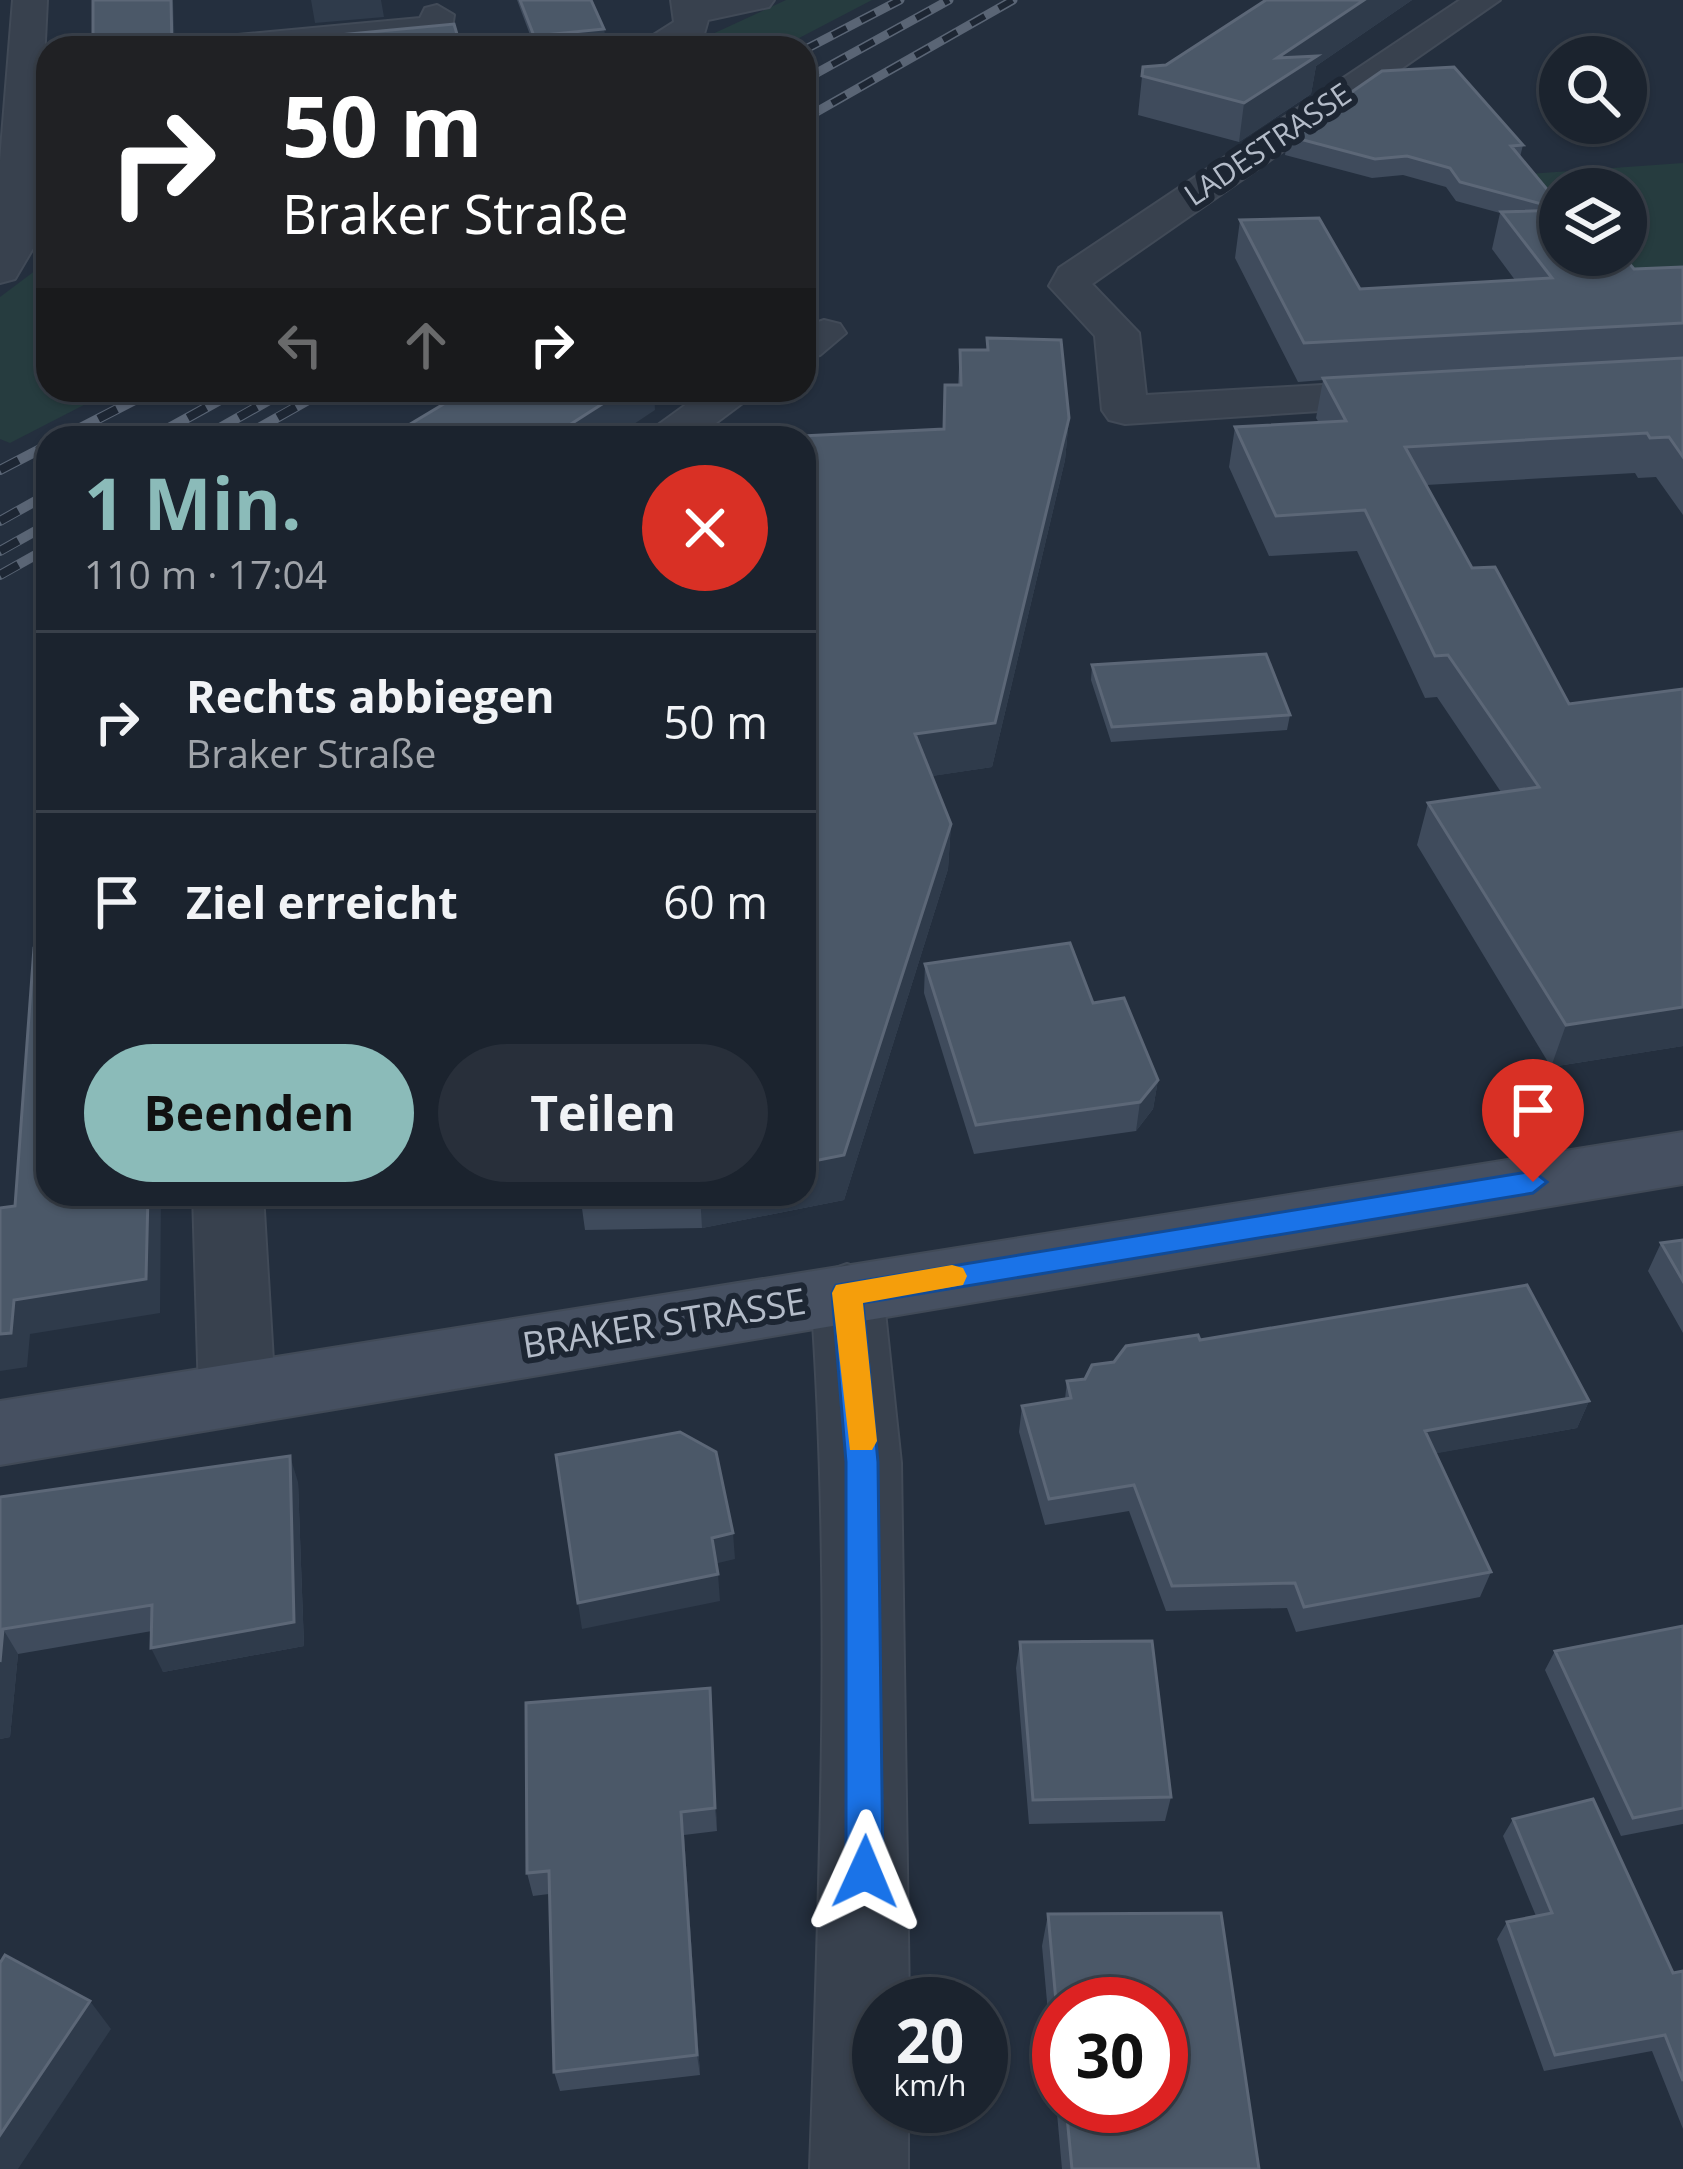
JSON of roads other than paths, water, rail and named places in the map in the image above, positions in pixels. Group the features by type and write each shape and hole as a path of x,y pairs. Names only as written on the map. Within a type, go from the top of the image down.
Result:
{"main road":[{"name":"BRAKER STRASSE","path":"0,1433 1683,1158"}],"street":[{"path":"21,254 23,80 30,0"},
{"path":"674,36 692,27 690,6 757,0"},
{"name":"LADESTRASSE","path":"1449,392 1125,410 1117,333 1070,286 1074,277 1483,0"},
{"path":"344,36 440,27 436,14"},
{"path":"682,426 719,402"},
{"path":"229,1206 237,1394"},
{"path":"847,1293 862,1462 866,1830 859,2169"}],"railway":[{"path":"816,44 900,0"},
{"path":"816,73 949,0"},
{"path":"816,112 1013,0"},
{"path":"84,426 131,402"},
{"path":"173,426 216,402"},
{"path":"223,426 266,402"},
{"path":"262,426 305,402"},
{"path":"0,470 36,451"},
{"path":"0,521 36,501"},
{"path":"0,551 36,531"},
{"path":"0,575 36,555"}]}
